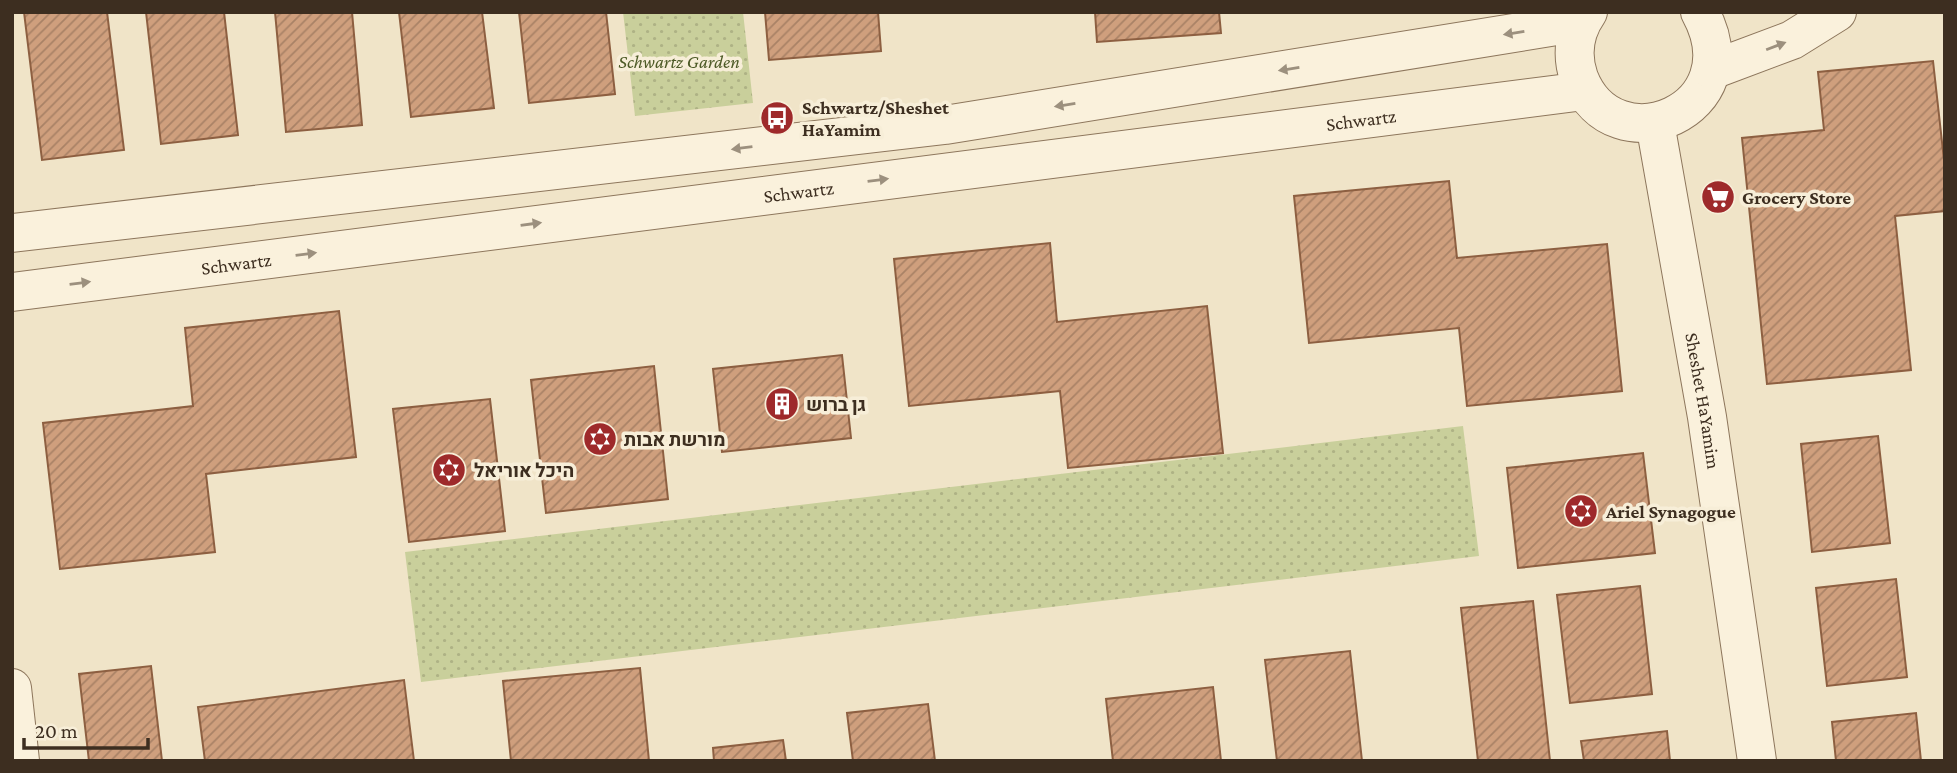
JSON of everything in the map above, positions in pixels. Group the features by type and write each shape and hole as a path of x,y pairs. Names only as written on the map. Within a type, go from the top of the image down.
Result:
{"street":[{"path":"1585,17 1574,45 1576,68 1584,91 1603,111 1628,122 1655,123 1680,113 1700,95 1712,70 1714,50 1710,29 1700,12"},
{"path":"1712,70 1792,40 1837,12"},
{"path":"12,233 946,125 1585,17"},
{"name":"Schwartz","path":"12,292 1584,91"},
{"name":"Sheshet HaYamim","path":"1655,123 1707,417 1757,761"},
{"path":"12,688 20,761"}],"green space":[{"name":"Schwartz Garden","path":"623,12 743,12 753,103 635,116"},
{"path":"1463,426 1479,556 421,682 405,552"}],"building":[{"path":"24,12 107,12 124,150 42,160"},
{"path":"146,12 224,12 238,135 161,144"},
{"path":"275,12 352,12 362,125 286,132"},
{"path":"399,12 482,12 494,108 411,117"},
{"path":"519,12 606,12 615,94 529,103"},
{"path":"765,12 878,12 881,51 769,60"},
{"path":"1095,12 1219,12 1221,33 1097,42"},
{"path":"1933,61 1945,169 1945,211 1895,216 1911,370 1767,384 1742,138 1824,130 1818,72"},
{"path":"1449,181 1457,258 1607,244 1622,391 1467,406 1459,328 1309,343 1294,196"},
{"path":"1050,243 1057,322 1207,306 1223,453 1068,468 1060,391 909,406 894,259"},
{"path":"339,311 356,457 206,474 215,552 60,569 43,423 193,406 185,328"},
{"name":"גן ברוש","path":"842,355 851,438 722,452 713,369"},
{"name":"מורשת אבות","path":"654,366 668,499 546,513 531,380"},
{"name":"היכל אוריאל","path":"490,399 505,531 409,542 393,409"},
{"path":"1878,436 1890,543 1812,552 1801,444"},
{"name":"Ariel Synagogue","path":"1643,453 1655,553 1518,568 1507,468"},
{"path":"1896,579 1907,677 1827,686 1816,588"},
{"path":"1640,586 1652,694 1570,703 1557,595"},
{"path":"1533,601 1550,761 1478,761 1461,608"},
{"path":"1350,651 1362,761 1277,761 1265,660"},
{"path":"151,666 162,761 89,761 79,674"},
{"path":"640,668 649,761 511,761 503,681"},
{"path":"404,680 414,761 205,761 198,707"},
{"path":"1213,687 1221,761 1113,761 1106,699"},
{"path":"928,704 935,761 853,761 847,713"},
{"path":"1916,713 1921,761 1836,761 1832,722"},
{"path":"1667,731 1670,761 1584,761 1581,741"},
{"path":"783,740 786,761 714,761 713,748"}],"place":[{"name":"Schwartz/Sheshet HaYamim","path":"777,118"},
{"name":"Grocery Store","path":"1718,197"},
{"name":"גן ברוש","path":"782,404"},
{"name":"מורשת אבות","path":"600,439"},
{"name":"היכל אוריאל","path":"449,470"},
{"name":"Ariel Synagogue","path":"1581,511"}]}
